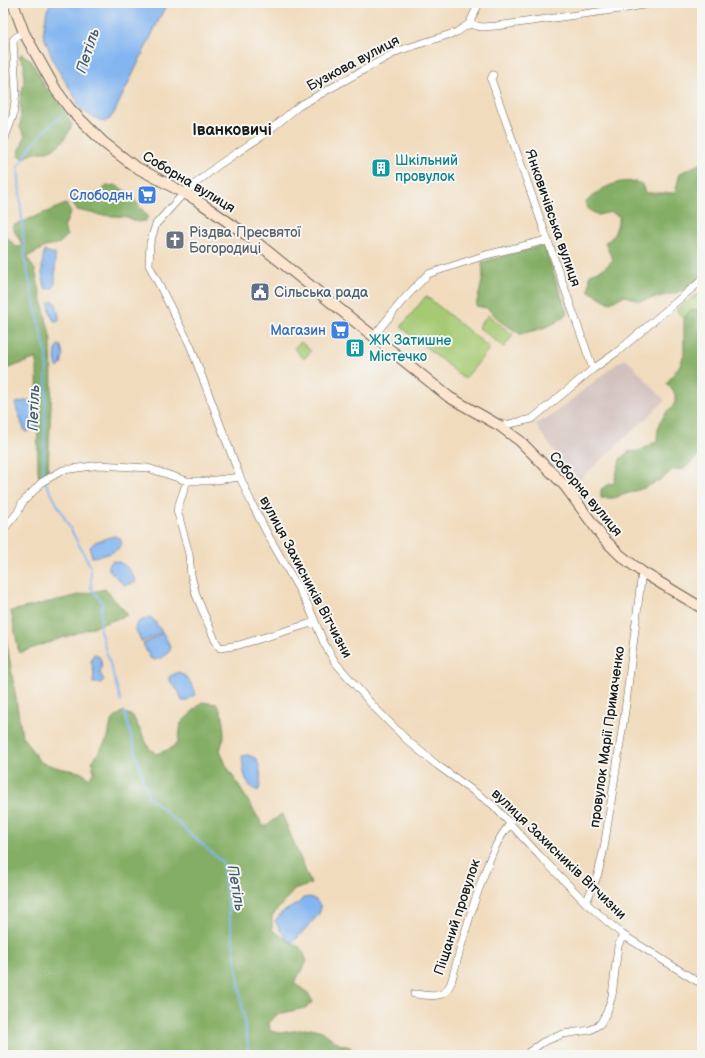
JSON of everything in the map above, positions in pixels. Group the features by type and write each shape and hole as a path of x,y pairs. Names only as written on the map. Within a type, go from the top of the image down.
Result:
{"street":[{"name":"Соборна вулиця","path":"13,3 24,33 56,90 70,109 103,142 134,166 184,193 251,238 448,397 500,426 520,440 565,486 587,518 603,538 620,555 642,572 702,608"},
{"path":"479,3 469,24 482,27 654,3"},
{"name":"Бузкова вулиця","path":"184,193 217,166 262,136 299,106 398,51 449,35 462,30 469,24"},
{"path":"3,143 13,116 16,92 13,40 24,33"},
{"name":"Янковичівська вулиця","path":"493,75 491,79 593,369"},
{"name":"вулиця Захисників Вітчизни","path":"184,193 156,224 150,243 149,266 190,345 240,477 268,537 308,605 335,662 375,708 408,741 437,765 493,805 586,903 624,935 702,983"},
{"path":"373,337 403,300 428,274 486,255 547,240"},
{"path":"500,426 532,418 616,352 702,280"},
{"path":"3,530 18,512 22,502 45,480 63,470 100,466 148,468 165,472 187,481 208,481 240,477"},
{"path":"187,481 177,510 189,554 191,575 196,595 215,640 220,648 239,645 315,622"},
{"name":"провулок Марії Примаченко","path":"586,903 598,874 604,848 625,711 642,572"},
{"name":"Піщаний провулок","path":"414,994 444,994 451,983 467,922 493,848 501,833 511,823"},
{"path":"527,1055 543,1042 563,1034 590,1030 600,1024 607,1012 612,996 618,946 624,935"}],"shaded area":[{"path":"627,359 665,401 576,483 535,424 551,416 619,362"}],"green space":[{"path":"21,54 30,59 47,89 61,105 72,125 67,135 57,146 48,151 33,154 24,158 18,155 25,136 20,128 20,101 24,81 24,64 19,57"},
{"path":"702,163 702,277 687,288 676,293 639,301 623,296 610,303 589,291 590,274 603,269 613,259 605,242 614,235 620,217 611,212 598,215 589,210 585,203 604,188 627,181 642,184 645,193 675,193 680,173"},
{"path":"115,185 129,193 148,217 145,221 138,222 127,217 100,215 77,210 70,198 73,195 94,195 107,186"},
{"path":"66,204 71,212 64,227 67,236 60,243 45,247 27,257 35,270 51,340 52,384 48,470 39,479 37,358 3,370 3,280 7,274 6,266 3,263 3,233 16,247 22,246 12,226"},
{"path":"544,245 567,313 551,325 520,334 501,322 487,308 476,306 483,277 482,262"},
{"path":"702,291 702,324 697,310 690,311 684,319 676,310"},
{"path":"426,296 490,348 465,379 401,327"},
{"path":"697,310 702,324 702,455 696,458 684,469 672,470 662,479 644,488 614,498 601,498 601,489 614,483 620,459 628,452 639,451 657,441 658,430 662,420 675,403 675,394 667,383 680,365 684,354 684,319 690,311"},
{"path":"488,315 513,335 504,347 478,327"},
{"path":"301,342 311,351 304,359 294,348"},
{"path":"105,589 128,615 19,653 11,611"},
{"path":"3,619 22,736 40,762 59,768 80,772 89,778 94,772 92,762 108,738 111,721 122,712 133,716 149,748 156,754 170,749 178,742 181,723 202,702 217,704 223,717 224,737 220,750 226,765 264,827 282,814 311,884 294,890 272,916 272,930 302,949 307,961 294,983 308,993 313,1002 305,1008 278,1014 269,1022 270,1031 281,1033 311,1028 322,1031 339,1044 350,1047 355,1055 3,1055"}],"water":[{"path":"51,3 167,3 114,113 110,119 104,122 89,115 76,105 78,102 55,65 43,34 47,10"},
{"path":"44,251 55,254 55,283 53,288 46,289 44,284 42,265"},
{"path":"52,301 56,303 59,321 54,321 50,312 49,303"},
{"path":"58,345 61,346 63,355 61,365 58,368 55,356"},
{"path":"29,400 31,402 37,429 25,432 16,403"},
{"path":"114,536 120,538 122,544 117,550 109,554 92,557 90,547 95,542"},
{"path":"113,561 124,565 132,574 136,582 124,585 110,571 108,565"},
{"path":"149,617 153,619 162,632 142,642 135,628 137,623"},
{"path":"163,633 170,646 170,651 161,658 155,660 150,658 143,644"},
{"path":"96,654 100,658 101,662 100,673 104,680 101,683 93,683 94,673 91,660 93,655"},
{"path":"178,672 187,678 196,695 192,696 187,701 182,701 179,692 169,680 169,677"},
{"path":"248,755 255,758 259,764 260,779 258,791 253,789 245,776 242,756"},
{"path":"310,897 316,900 321,907 319,914 296,939 290,942 282,933 275,921 281,913 299,903 303,898"}],"waterway":[{"name":"Петіль","path":"61,116 43,132 30,148 18,167 25,262 47,358 43,478 91,567 91,588 102,602 100,630 121,701"},
{"name":"Петіль","path":"124,711 148,796 222,862 249,1055"}],"place":[{"name":"Шкільний провулок","path":"381,168"},
{"name":"Слободян","path":"147,195"},
{"name":"Різдва Пресвятої Богородиці","path":"175,240"},
{"name":"Cільська рада","path":"260,292"},
{"name":"Магазин","path":"340,330"},
{"name":"ЖК Затишне Містечко","path":"355,348"}],"district":[{"name":"Іванковичі","path":"232,130"}]}
